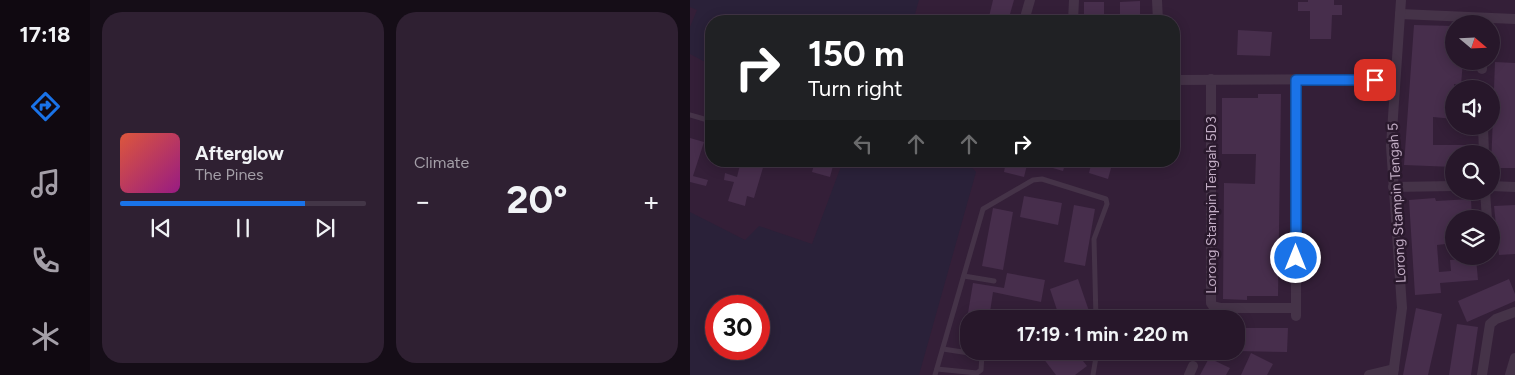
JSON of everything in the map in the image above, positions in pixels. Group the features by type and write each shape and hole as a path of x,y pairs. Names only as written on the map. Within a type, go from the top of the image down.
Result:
{"street":[{"path":"1026,15 1030,0"},
{"path":"1073,15 1074,0"},
{"path":"1157,0 1158,15"},
{"name":"Lorong Stampin Tengah 5","path":"1393,372 1402,308 1392,146 1401,0"},
{"path":"1400,14 1445,18"},
{"path":"1500,20 1515,19"},
{"name":"Lorong Stampin Tengah 5D3","path":"1211,79 1211,303 1221,308 1296,312 1296,80"},
{"path":"1180,80 1395,80"},
{"path":"1393,186 1445,186"},
{"path":"1500,186 1515,187"},
{"path":"1482,375 1490,324 1496,319 1515,312"},
{"path":"1510,375 1515,358"},
{"path":"1369,375 1393,372"}],"lane":[{"path":"690,114 705,119"},
{"path":"943,349 980,354 983,358 979,373 936,372 986,207 1038,179 1102,196 1106,199 1107,204 1094,239 1096,310"},
{"path":"964,276 994,281"},
{"path":"1093,375 1096,360"}],"shaded area":[{"path":"690,0 919,0 915,15 705,15 705,62 690,54 690,27 697,10 690,7"},
{"path":"841,167 971,167 976,172 919,375 690,375 690,212 745,240 759,226 812,244"}],"building":[{"path":"993,0 1014,0 1010,15 989,15"},
{"path":"1308,0 1334,0 1334,5 1342,5 1342,15 1332,15 1331,39 1310,39 1310,11 1298,11 1298,2 1308,2"},
{"path":"1140,1 1140,15 1120,15 1120,2"},
{"path":"1084,2 1104,2 1104,15 1084,15"},
{"path":"1414,25 1445,26 1445,70 1462,70 1461,80 1445,80 1445,118 1433,117 1433,145 1445,145 1445,167 1404,165"},
{"path":"1238,30 1272,32 1270,56 1237,55"},
{"path":"1500,62 1515,63 1515,168 1500,168 1500,145 1492,145 1492,135 1500,135 1500,80 1494,80 1495,70 1500,70"},
{"path":"1258,94 1281,94 1278,296 1247,296 1247,300 1223,299 1224,183 1255,184 1256,154 1222,154 1222,98 1258,98"},
{"path":"690,138 704,142 693,176 708,180 706,186 690,182"},
{"path":"740,167 763,167 754,198 747,196 745,206 728,201 734,182 724,180 725,173 737,177"},
{"path":"813,167 833,167 830,177 812,172"},
{"path":"1005,167 1026,167 1024,177 1004,172"},
{"path":"1050,167 1064,167 1063,171"},
{"path":"1090,167 1111,167 1108,179 1089,173"},
{"path":"1024,196 1062,203 1058,225 1020,217"},
{"path":"1435,198 1436,201 1471,200 1472,210 1445,210 1445,244 1437,245 1439,272 1451,271 1450,265 1477,265 1478,280 1440,283 1441,293 1415,295 1409,200"},
{"path":"1074,205 1095,209 1085,266 1064,262"},
{"path":"1515,205 1515,254 1500,255 1500,210 1494,210 1494,206"},
{"path":"993,208 1013,212 1003,270 982,266"},
{"path":"1007,273 1045,280 1041,302 993,292 990,310 968,310 973,283 1004,288"},
{"path":"1078,279 1089,310 1057,310 1050,289"},
{"path":"1509,279 1515,294 1515,301 1467,322 1458,301"},
{"path":"1416,308 1442,314 1428,375 1403,375"},
{"path":"1457,324 1478,327 1471,375 1449,375"},
{"path":"1245,328 1288,328 1287,352 1245,351"},
{"path":"1251,353 1273,364 1267,375 1241,375"},
{"path":"1045,360 1082,360 1087,366 1075,375 1056,375"},
{"path":"1208,360 1213,360 1230,368 1226,375 1200,375"}],"route":[{"path":"1296,258 1296,80 1375,80"}]}
